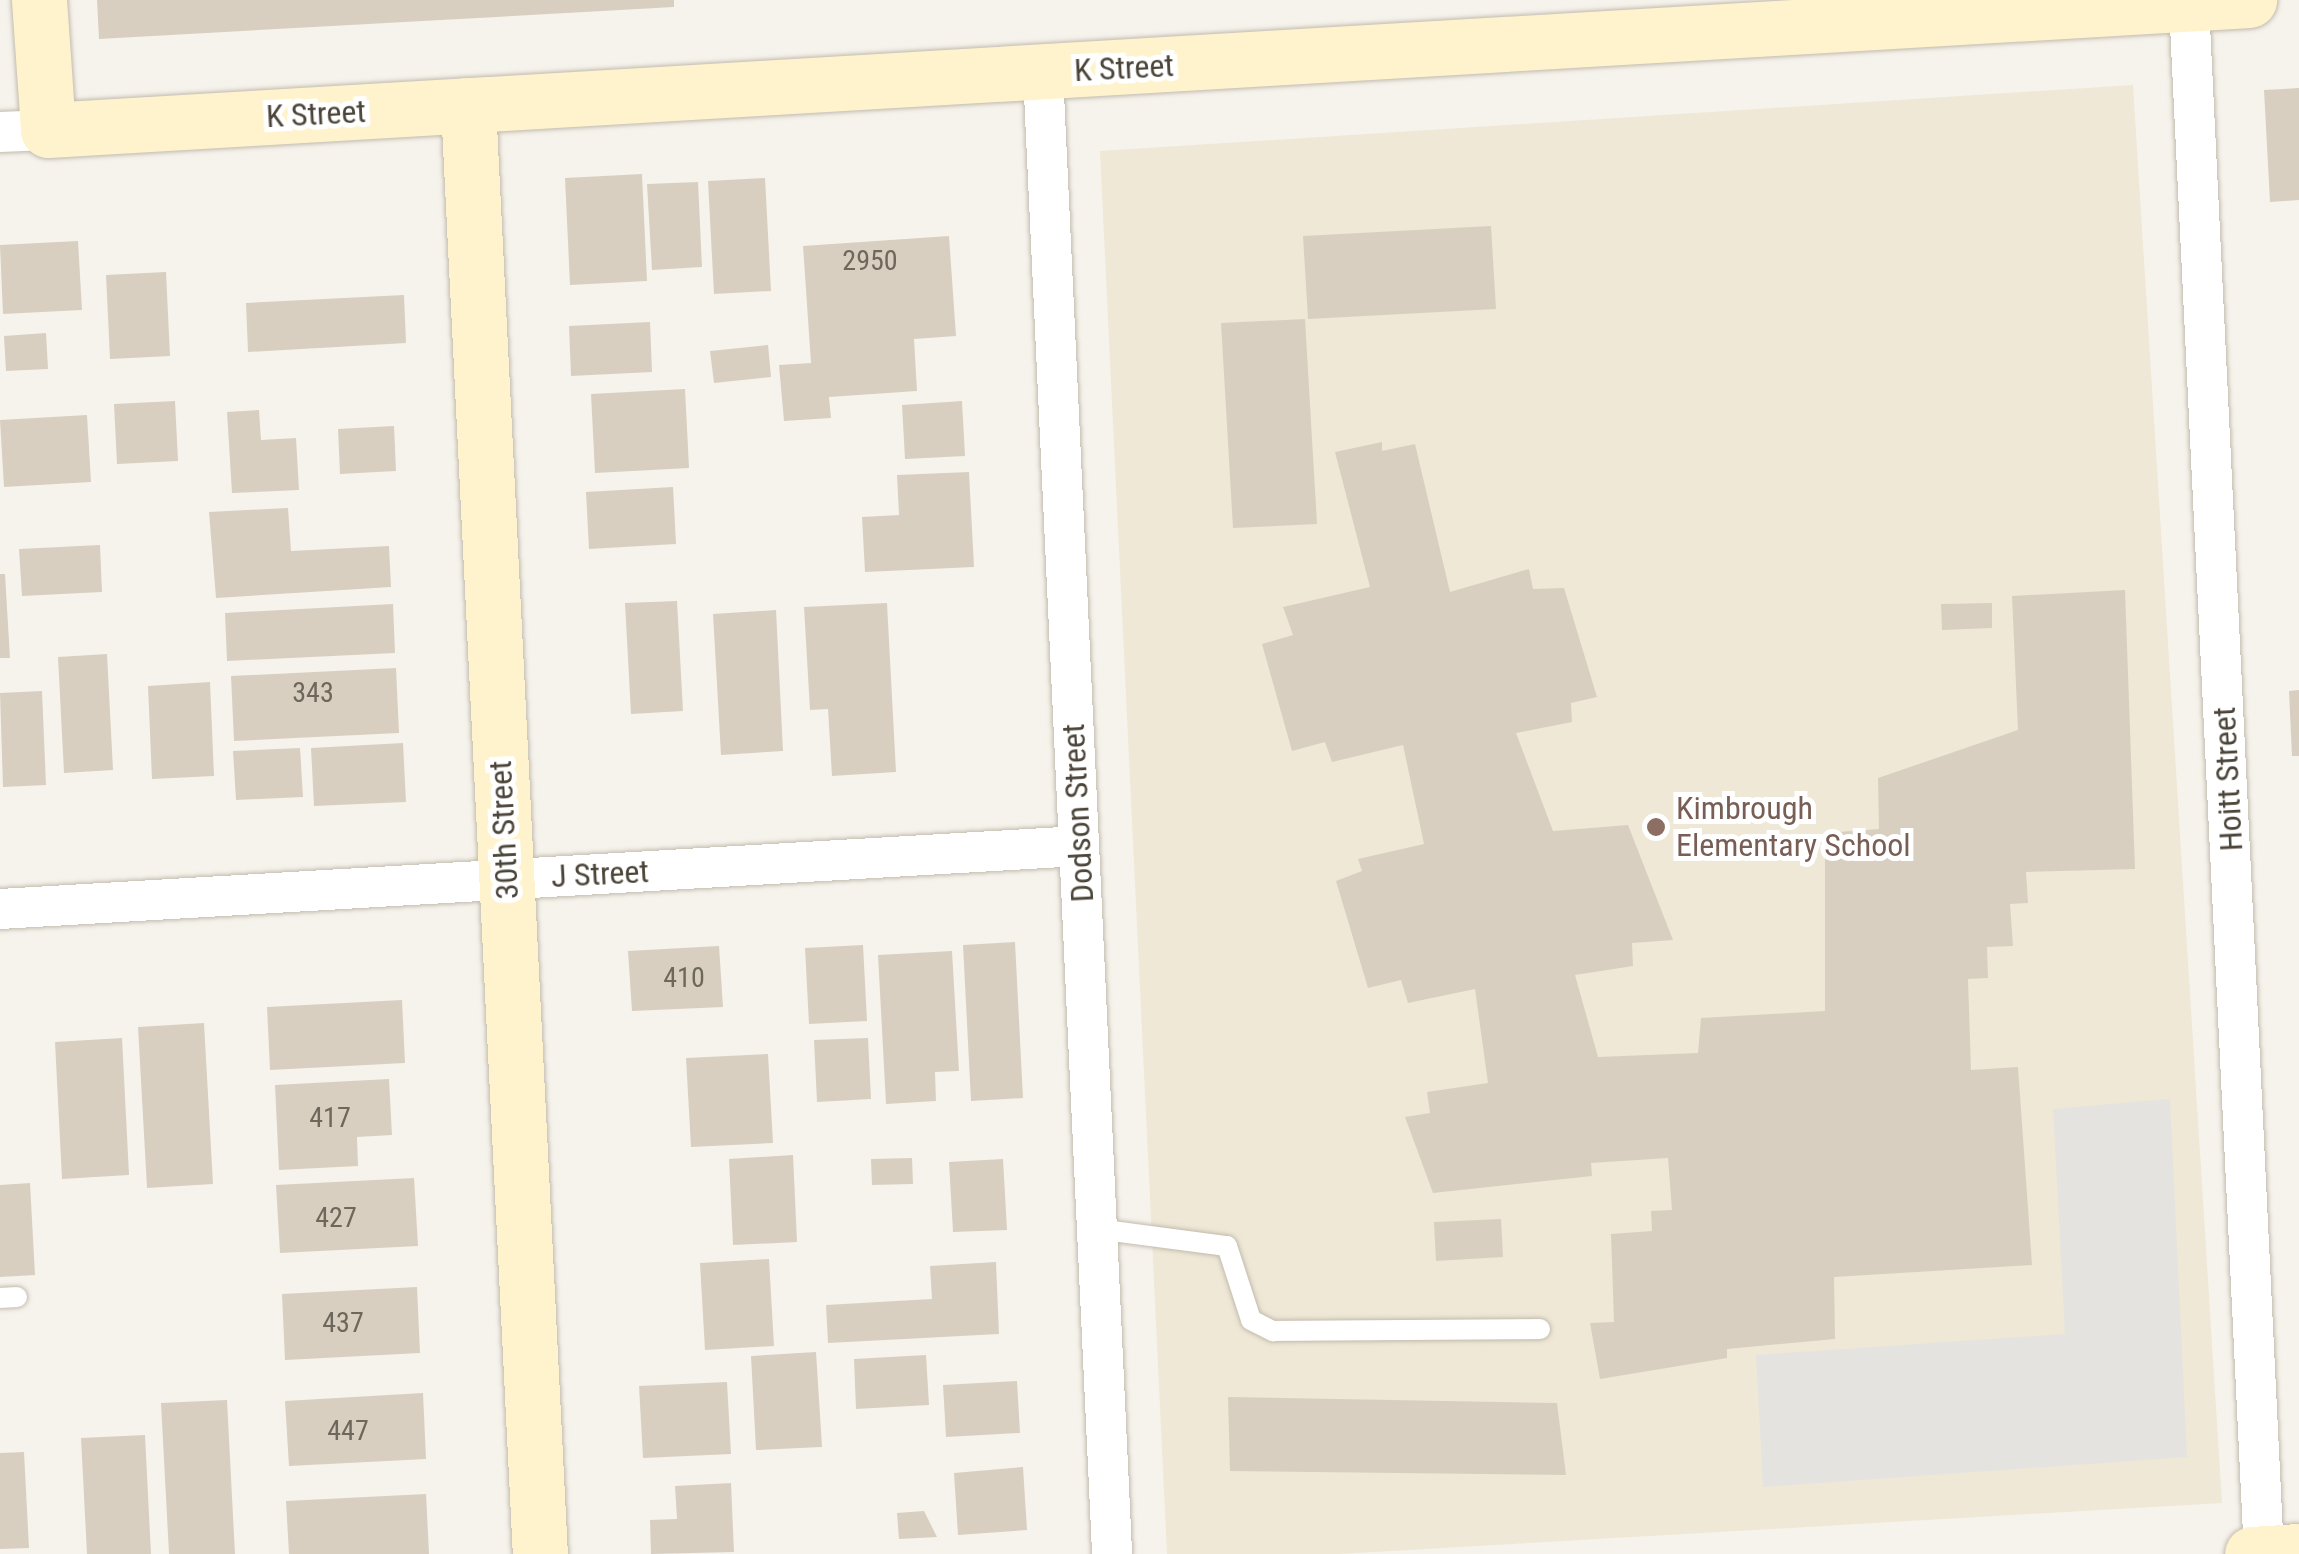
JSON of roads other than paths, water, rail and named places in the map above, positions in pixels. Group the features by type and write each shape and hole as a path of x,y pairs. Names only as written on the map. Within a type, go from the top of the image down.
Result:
{"street":[{"path":"24,131 39,0"},
{"name":"K Street","path":"24,131 1043,72 1635,19 2249,0"},
{"name":"Hoitt Street","path":"2190,4 2264,1553"},
{"name":"Dodson Street","path":"1043,72 1112,1554"},
{"name":"30th Street","path":"468,105 540,1554"},
{"name":"J Street","path":"0,909 1080,846"},
{"path":"2252,1554 2299,1551"}],"lane":[{"path":"1097,1229 1227,1246 1251,1320 1273,1331 1540,1329"}],"place":[{"name":"Kimbrough Elementary School","path":"1656,827"}]}
